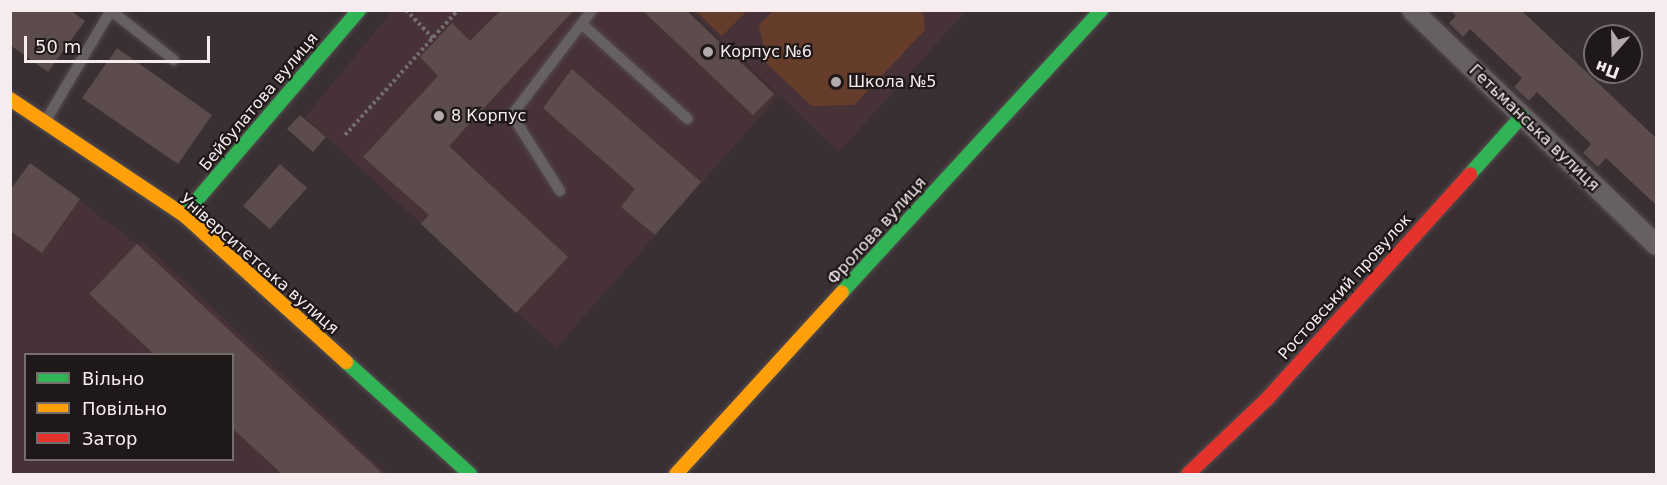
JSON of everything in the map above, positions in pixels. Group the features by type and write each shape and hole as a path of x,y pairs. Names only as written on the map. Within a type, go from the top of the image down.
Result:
{"street":[{"name":"Бейбулатова вулиця","path":"184,215 359,10"},
{"name":"Фролова вулиця","path":"676,474 1101,10"},
{"name":"Гетьманська вулиця","path":"1412,10 1656,245"},
{"name":"Університетська вулиця","path":"10,99 43,124 184,215 470,474"},
{"name":"Ростовський провулок","path":"1188,474 1267,399 1522,116"}],"lane":[{"path":"560,191 512,115 592,10"},
{"path":"43,124 112,12 174,60"},
{"path":"582,24 688,119"}],"path":[{"path":"406,10 433,38"},
{"path":"345,135 458,10"}],"shaded area":[{"path":"393,10 688,11 778,96 556,348 305,117"},
{"path":"923,10 925,30 854,105 812,106 767,64 759,25 773,11"},
{"name":"Школа №5","path":"967,10 839,152 691,11"},
{"path":"696,11 747,11 722,36"},
{"path":"30,163 137,244 143,242 387,474 11,474 11,190"}],"building":[{"path":"10,10 70,10 85,21 48,72 10,45"},
{"path":"501,10 574,10 449,146 568,257 516,313 421,224 429,215 363,157 438,76 420,57 452,23 470,41"},
{"name":"Корпус №6","path":"642,10 686,10 774,94 753,115"},
{"path":"1450,10 1521,10 1583,69 1583,84 1599,84 1656,138 1656,205 1606,158 1598,167 1583,153 1591,144 1537,92 1529,101 1514,87 1522,78 1470,29 1463,37 1449,23 1456,16"},
{"path":"117,48 212,115 178,164 82,98"},
{"path":"572,69 701,182 655,235 621,207 635,189 543,108"},
{"path":"300,115 326,137 313,152 287,129"},
{"path":"30,163 80,199 42,253 10,231 10,190"},
{"path":"280,164 307,188 270,229 243,206"},
{"path":"137,244 383,474 282,474 234,430 234,353 153,353 89,294"}],"traffic: fast":[{"path":"184,215 359,10"},
{"path":"842,292 1101,10"},
{"path":"1470,174 1522,116"},
{"path":"346,362 470,474"}],"traffic: slow":[{"path":"10,99 184,215 346,362"},
{"path":"676,474 842,292"}],"traffic: jam":[{"path":"1188,474 1267,399 1470,174"}],"place":[{"name":"Корпус №6","path":"708,52"},
{"name":"Школа №5","path":"836,82"},
{"name":"8 Корпус","path":"439,116"}]}
